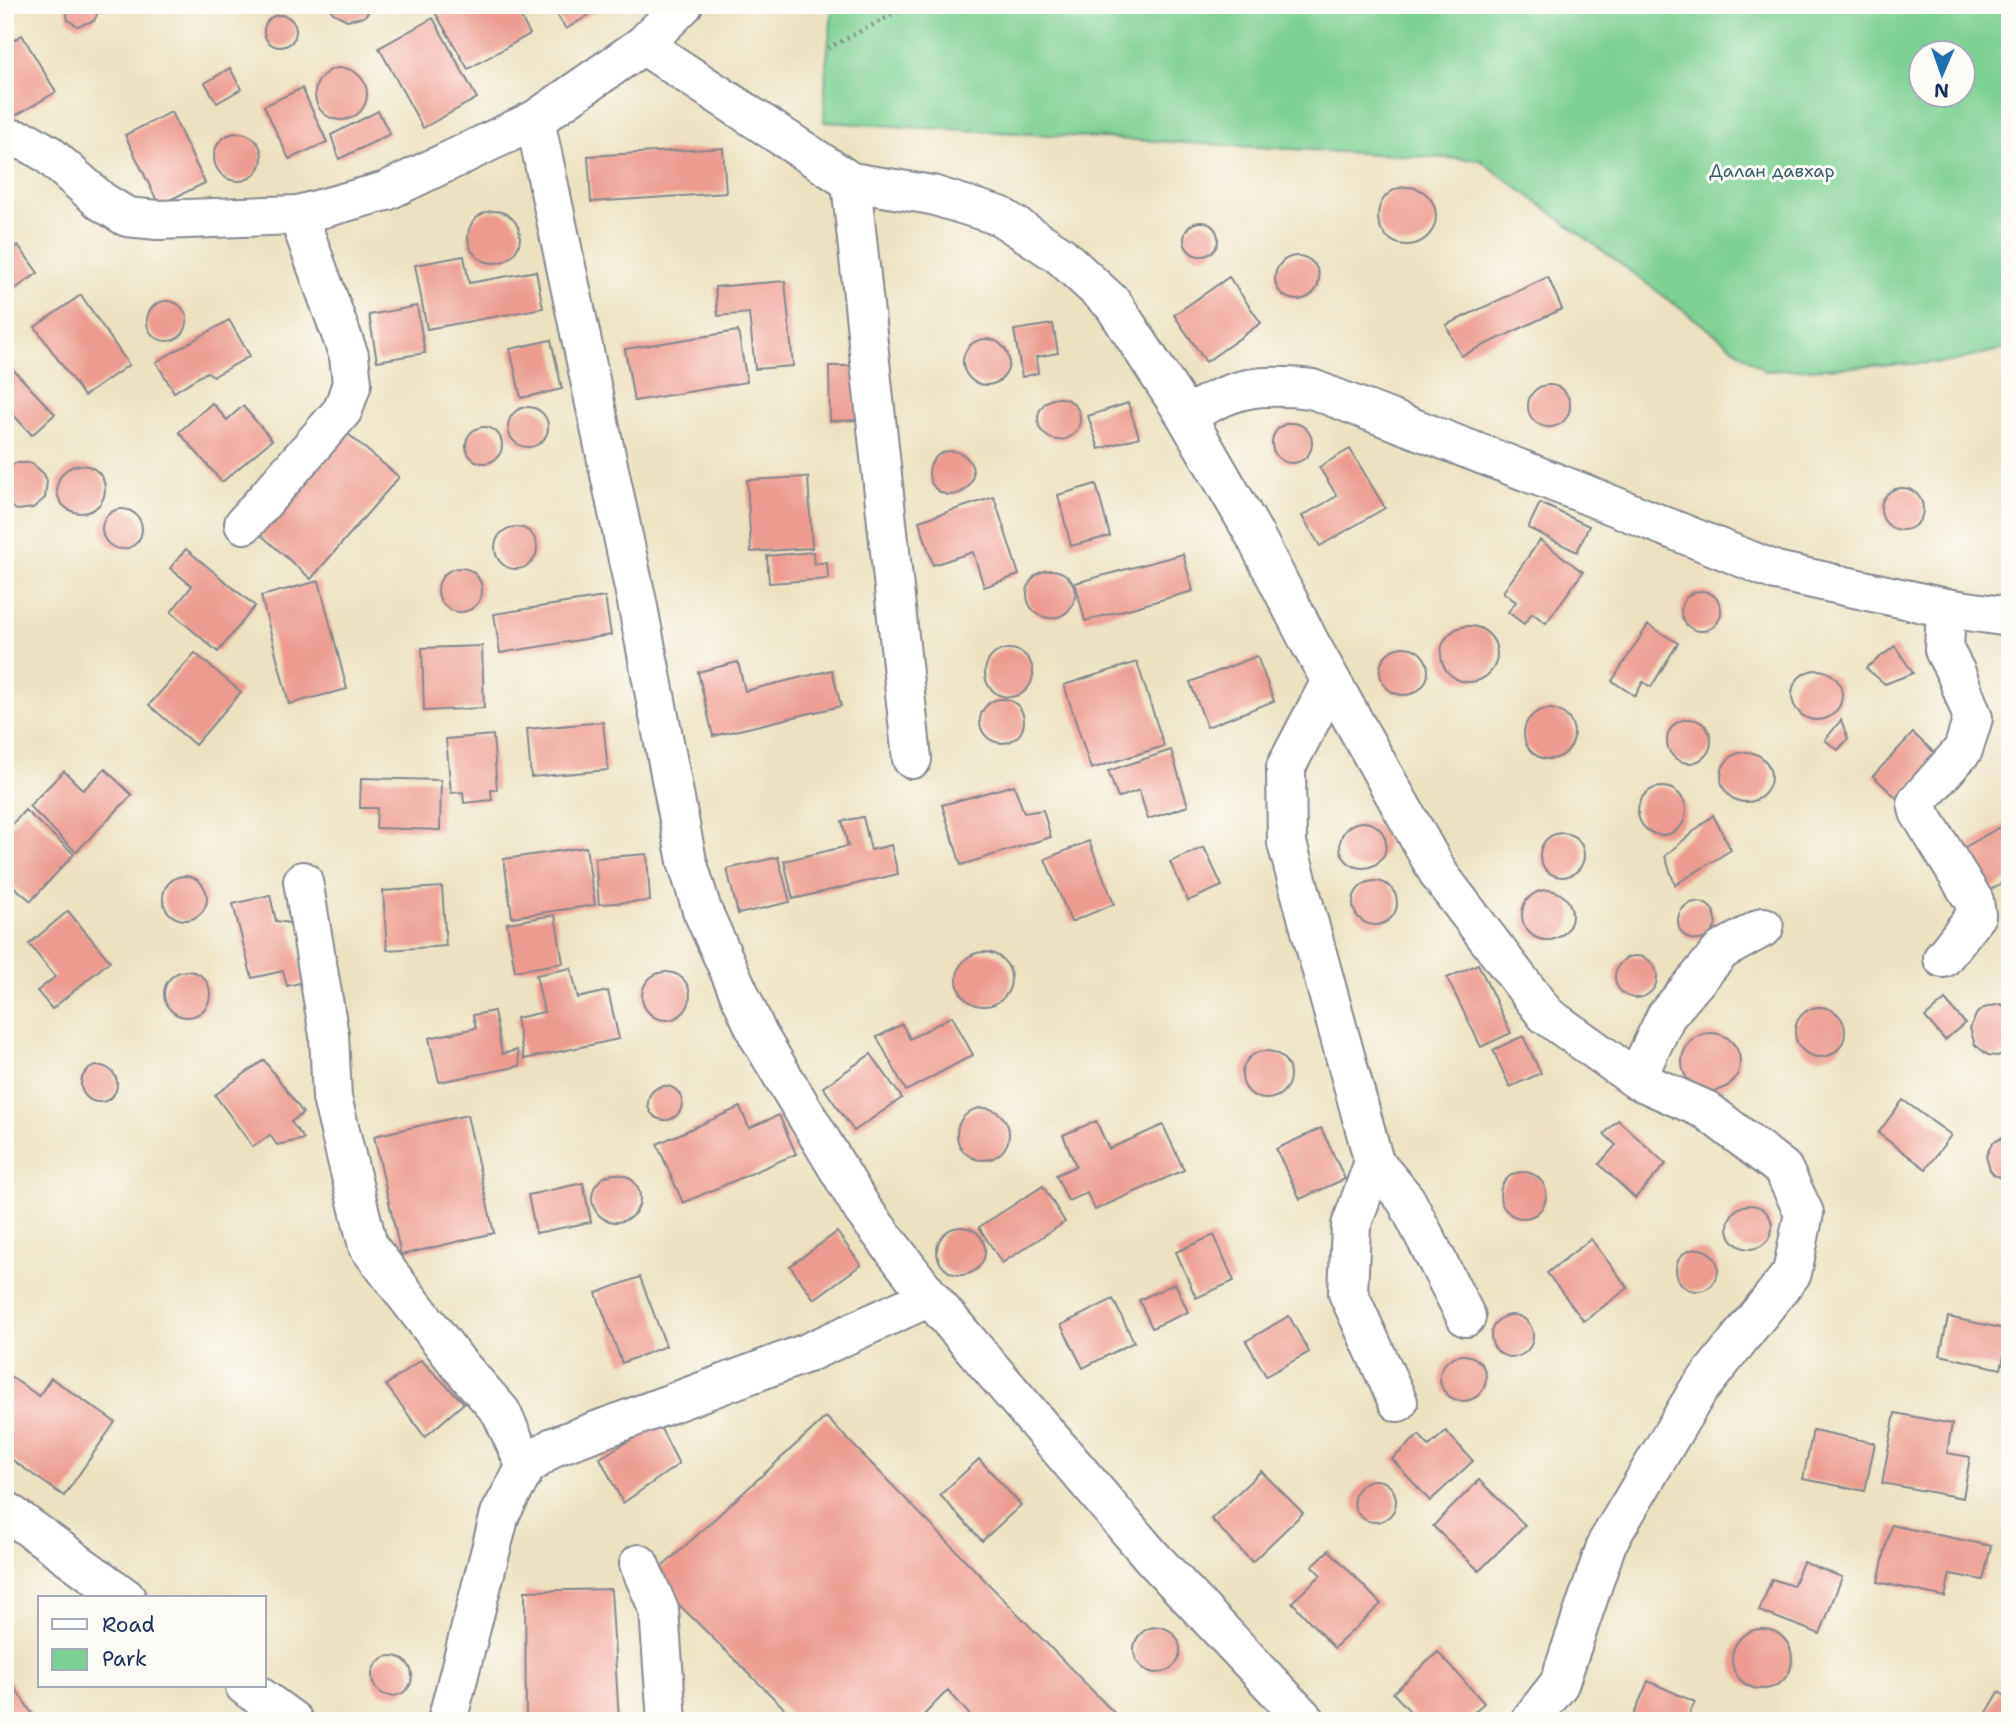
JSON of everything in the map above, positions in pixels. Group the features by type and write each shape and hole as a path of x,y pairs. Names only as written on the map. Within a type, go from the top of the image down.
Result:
{"street":[{"path":"5,137 29,142 48,154 101,201 127,217 158,220 298,215 386,191 535,120 643,45 683,5"},
{"path":"643,45 850,182 932,195 1000,216 1060,255 1114,304 1186,416 1254,534 1331,681 1440,876 1546,1015 1636,1079 1706,1110 1783,1169 1804,1213 1792,1273 1697,1392 1607,1543 1559,1684 1530,1721"},
{"path":"535,120 637,602 687,861 702,910 758,1035 863,1210 930,1297 1151,1556 1306,1721"},
{"path":"850,182 912,760"},
{"path":"244,524 344,410 352,383 349,356 298,215"},
{"path":"1186,416 1217,397 1250,388 1277,386 1312,389 1776,571 1946,608 2010,617"},
{"path":"1943,958 1976,915 1974,901 1919,812 1917,802 1963,750 1973,718 1944,650 1946,608"},
{"path":"1331,681 1286,767 1287,843 1374,1162 1406,1200 1466,1317"},
{"path":"303,881 329,1035 332,1098 368,1245 457,1362 501,1412 526,1467"},
{"path":"1636,1079 1666,1016 1721,950 1764,927"},
{"path":"1374,1162 1351,1226 1348,1293 1398,1402"},
{"path":"447,1721 500,1514 526,1467 552,1447 807,1353 930,1297"},
{"path":"5,1510 123,1596"},
{"path":"639,1564 659,1611 667,1721"},
{"path":"249,1688 293,1721"}],"path":[{"path":"828,48 911,5"}],"green space":[{"name":"Далан давхар","path":"833,5 2010,5 2010,347 1952,362 1765,371 1480,160 824,122 826,67"}],"building":[{"path":"65,5 98,5 99,10 94,21 77,26 68,20"},
{"path":"328,5 374,5 364,17 347,20 333,13"},
{"path":"439,5 514,5 530,34 468,69 433,9"},
{"path":"551,5 605,5 566,29"},
{"path":"280,15 292,19 296,31 292,43 280,47 268,43 264,31 268,19"},
{"path":"433,18 477,98 423,128 379,48"},
{"path":"22,35 56,92 13,117 5,104 5,63 8,61 5,45"},
{"path":"230,68 241,89 217,103 205,83"},
{"path":"341,68 360,75 367,94 360,113 341,120 322,113 315,94 322,75"},
{"path":"302,88 327,142 289,159 264,106"},
{"path":"378,111 390,134 339,159 331,135"},
{"path":"171,112 205,183 159,205 125,135"},
{"path":"238,133 255,140 262,157 255,174 238,181 221,174 214,157 221,140"},
{"path":"723,148 726,193 591,202 588,156"},
{"path":"1407,187 1423,192 1431,200 1436,216 1431,232 1423,240 1407,245 1391,240 1383,232 1378,216 1383,200 1391,192"},
{"path":"5,192 13,206 13,212 5,220"},
{"path":"494,211 504,213 512,219 518,227 518,247 512,255 504,261 494,263 484,261 476,255 470,247 468,237 470,227 476,219 484,213"},
{"path":"1201,222 1213,227 1218,239 1213,251 1201,256 1189,251 1184,239 1189,227"},
{"path":"18,245 38,273 5,296 5,254"},
{"path":"464,256 469,283 536,271 543,308 427,329 415,265"},
{"path":"1297,256 1313,262 1319,278 1313,294 1297,300 1281,294 1275,278 1281,262"},
{"path":"1229,277 1261,323 1206,362 1174,315"},
{"path":"1548,277 1562,309 1461,356 1446,325"},
{"path":"785,281 793,366 755,369 749,313 718,316 715,287"},
{"path":"81,295 129,365 84,396 35,327"},
{"path":"167,301 181,307 187,321 181,335 167,341 153,335 147,321 153,307"},
{"path":"417,306 425,353 377,361 369,315"},
{"path":"229,320 250,356 214,376 207,372 174,392 156,362"},
{"path":"1053,324 1058,353 1036,357 1038,373 1022,377 1014,330"},
{"path":"738,331 747,382 634,401 625,349"},
{"path":"986,339 1002,346 1009,362 1002,378 986,385 970,378 963,362 970,346"},
{"path":"551,340 562,389 521,398 510,349"},
{"path":"5,361 55,414 32,435 5,406"},
{"path":"829,366 860,366 861,420 830,421"},
{"path":"1549,385 1564,391 1570,406 1564,421 1549,427 1534,421 1528,406 1534,391"},
{"path":"1059,398 1074,404 1080,419 1074,434 1059,440 1044,434 1038,419 1044,404"},
{"path":"212,403 227,420 243,406 272,440 222,482 179,432"},
{"path":"1128,403 1139,437 1099,449 1088,416"},
{"path":"528,407 542,413 548,427 542,441 528,447 514,441 508,427 514,413"},
{"path":"1292,423 1306,429 1312,443 1306,457 1292,463 1278,457 1272,443 1278,429"},
{"path":"484,427 497,432 502,445 497,458 484,463 471,458 466,445 471,432"},
{"path":"348,434 399,477 311,579 261,535"},
{"path":"1350,449 1385,508 1320,546 1302,516 1337,496 1319,467"},
{"path":"951,451 966,458 973,473 966,488 951,495 936,488 929,473 936,458"},
{"path":"16,463 32,463 44,474 47,481 45,498 33,508 17,510 5,503 5,470"},
{"path":"81,465 90,466 98,472 104,480 104,498 98,506 90,512 81,513 72,512 64,506 58,498 57,489 58,480 64,472 72,466"},
{"path":"808,477 812,548 751,552 747,480"},
{"path":"1096,484 1110,536 1071,546 1058,495"},
{"path":"1902,488 1917,494 1923,509 1917,524 1902,530 1887,524 1881,509 1887,494"},
{"path":"994,497 1019,575 984,587 973,552 933,565 919,521"},
{"path":"1540,503 1589,526 1577,552 1528,528"},
{"path":"122,509 136,515 142,529 136,543 122,549 108,543 102,529 108,515"},
{"path":"516,527 531,533 537,548 531,563 516,569 501,563 495,548 501,533"},
{"path":"1540,540 1583,572 1546,623 1532,613 1524,624 1508,612 1516,602 1503,592"},
{"path":"186,549 255,606 218,652 171,612 192,586 170,568"},
{"path":"813,552 814,564 827,562 828,579 769,583 767,556"},
{"path":"1183,554 1193,591 1085,621 1075,583"},
{"path":"460,568 475,575 482,590 475,605 460,612 445,605 438,590 445,575"},
{"path":"1051,570 1068,577 1075,594 1068,611 1051,618 1034,611 1027,594 1034,577"},
{"path":"319,581 347,689 289,704 261,596"},
{"path":"1701,591 1709,592 1715,597 1720,603 1720,619 1715,625 1709,630 1701,631 1693,630 1687,625 1682,619 1681,611 1682,603 1687,597 1693,592"},
{"path":"605,597 611,635 500,653 494,614"},
{"path":"1648,625 1678,643 1651,687 1643,682 1635,696 1612,681"},
{"path":"1469,626 1480,628 1489,634 1495,643 1495,665 1489,674 1480,680 1469,682 1458,680 1449,674 1443,665 1441,654 1443,643 1449,634 1458,628"},
{"path":"482,646 484,708 424,711 422,648"},
{"path":"1895,646 1913,673 1885,684 1866,668"},
{"path":"1404,647 1421,654 1428,671 1421,688 1404,695 1387,688 1380,671 1387,654"},
{"path":"1009,649 1026,656 1033,673 1026,690 1009,697 992,690 985,673 992,656"},
{"path":"195,653 241,692 195,745 149,705"},
{"path":"1257,656 1274,701 1207,727 1190,682"},
{"path":"738,662 745,691 832,670 841,706 713,736 698,672"},
{"path":"1137,662 1164,746 1091,769 1064,685"},
{"path":"1817,670 1834,678 1842,695 1834,712 1817,720 1800,712 1792,695 1800,678"},
{"path":"1002,699 1017,706 1024,721 1017,736 1002,743 987,736 980,721 987,706"},
{"path":"1549,709 1567,716 1574,734 1567,752 1549,759 1531,752 1524,734 1531,716"},
{"path":"1689,719 1705,725 1711,741 1705,757 1689,763 1673,757 1667,741 1673,725"},
{"path":"1841,720 1848,739 1838,750 1825,740"},
{"path":"603,722 608,770 531,777 527,729"},
{"path":"1913,733 1939,757 1899,800 1873,776"},
{"path":"493,735 497,790 491,790 492,800 464,803 463,792 451,793 446,739"},
{"path":"1171,750 1188,806 1148,819 1139,790 1118,798 1108,771"},
{"path":"1746,752 1764,759 1771,777 1764,795 1746,802 1728,795 1721,777 1728,759"},
{"path":"105,769 132,795 76,852 29,806 64,771 83,790"},
{"path":"361,778 441,780 440,830 376,828 377,808 360,808"},
{"path":"1014,785 1024,813 1043,810 1051,837 961,865 942,805"},
{"path":"1662,787 1671,788 1679,794 1685,802 1685,820 1679,828 1671,834 1662,835 1653,834 1645,828 1639,820 1638,811 1639,802 1645,794 1653,788"},
{"path":"25,810 74,854 31,901 5,879 5,832"},
{"path":"1713,815 1731,850 1675,885 1665,856"},
{"path":"863,817 871,850 891,845 898,874 793,899 784,861 848,846 842,821"},
{"path":"2010,821 2010,878 1988,891 1962,849"},
{"path":"1363,822 1379,829 1386,845 1379,861 1363,868 1347,861 1340,845 1347,829"},
{"path":"1562,833 1571,834 1578,839 1583,846 1583,864 1578,871 1571,876 1562,877 1553,876 1546,871 1541,864 1540,855 1541,846 1546,839 1553,834"},
{"path":"1089,841 1114,904 1071,922 1045,859"},
{"path":"586,847 595,905 512,917 504,859"},
{"path":"1204,847 1222,886 1188,901 1170,862"},
{"path":"647,854 650,901 599,904 595,858"},
{"path":"778,857 790,902 738,914 727,869"},
{"path":"185,876 201,882 207,898 201,914 185,920 169,914 163,898 169,882"},
{"path":"1375,881 1391,887 1397,903 1391,919 1375,925 1359,919 1353,903 1359,887"},
{"path":"442,887 446,946 387,950 383,891"},
{"path":"1547,890 1565,897 1572,915 1565,933 1547,940 1529,933 1522,915 1529,897"},
{"path":"270,895 276,921 290,923 304,982 287,986 283,971 252,978 233,904"},
{"path":"1697,902 1710,908 1716,921 1710,934 1697,940 1684,934 1678,921 1684,908"},
{"path":"68,911 110,961 52,1009 37,991 55,977 29,944"},
{"path":"555,915 563,963 515,971 507,923"},
{"path":"984,952 1003,960 1011,979 1003,998 984,1006 965,998 957,979 965,960"},
{"path":"1636,956 1651,962 1657,977 1651,992 1636,998 1621,992 1615,977 1621,962"},
{"path":"1478,964 1511,1033 1481,1047 1447,978"},
{"path":"571,968 578,998 608,991 619,1039 524,1059 516,1018 544,1012 536,975"},
{"path":"187,971 204,977 210,994 204,1011 187,1017 170,1011 164,994 170,977"},
{"path":"666,972 683,979 690,996 683,1013 666,1020 649,1013 642,996 649,979"},
{"path":"1945,1000 1965,1023 1945,1040 1925,1017"},
{"path":"2000,1004 2010,1009 2010,1052 1997,1056 1988,1055 1975,1045 1970,1028 1977,1013 1984,1008"},
{"path":"1820,1007 1838,1014 1845,1032 1838,1050 1820,1057 1802,1050 1795,1032 1802,1014"},
{"path":"494,1011 502,1054 517,1050 520,1066 439,1082 429,1038 476,1028 473,1015"},
{"path":"952,1016 973,1055 906,1091 877,1037 902,1024 910,1039"},
{"path":"1711,1033 1732,1041 1740,1062 1732,1083 1711,1091 1690,1083 1682,1062 1690,1041"},
{"path":"1523,1036 1541,1073 1510,1087 1493,1050"},
{"path":"1266,1051 1283,1058 1290,1075 1283,1092 1266,1099 1249,1092 1242,1075 1249,1058"},
{"path":"871,1054 902,1098 854,1131 823,1087"},
{"path":"264,1060 303,1113 291,1122 304,1139 277,1145 270,1135 253,1147 215,1095"},
{"path":"99,1066 111,1072 117,1084 111,1096 99,1102 87,1096 81,1084 87,1072"},
{"path":"665,1086 677,1091 682,1103 677,1115 665,1120 653,1115 648,1103 653,1091"},
{"path":"1903,1100 1951,1135 1926,1169 1878,1133"},
{"path":"740,1107 749,1128 779,1115 796,1154 683,1203 657,1144"},
{"path":"983,1108 993,1110 1001,1116 1007,1124 1007,1144 1001,1152 993,1158 983,1160 973,1158 965,1152 959,1144 957,1134 959,1124 965,1116 973,1110"},
{"path":"467,1115 494,1233 401,1255 374,1136"},
{"path":"1618,1120 1666,1164 1635,1198 1599,1164 1616,1145 1604,1134"},
{"path":"1096,1121 1109,1149 1163,1125 1184,1170 1095,1210 1087,1193 1068,1201 1056,1175 1076,1166 1063,1135"},
{"path":"1321,1128 1345,1179 1300,1199 1276,1149"},
{"path":"2005,1136 2010,1137 2010,1180 1994,1175 1986,1156 1992,1143"},
{"path":"1523,1172 1539,1179 1546,1195 1539,1211 1523,1218 1507,1211 1500,1195 1507,1179"},
{"path":"616,1174 633,1181 640,1198 633,1215 616,1222 599,1215 592,1198 599,1181"},
{"path":"583,1183 591,1222 536,1233 528,1195"},
{"path":"1043,1186 1065,1222 1002,1263 979,1227"},
{"path":"1750,1205 1765,1212 1772,1227 1765,1242 1750,1249 1735,1242 1728,1227 1735,1212"},
{"path":"961,1227 970,1228 978,1234 984,1242 984,1260 978,1268 970,1274 961,1275 952,1274 944,1268 938,1260 937,1251 938,1242 944,1234 952,1228"},
{"path":"837,1232 861,1265 814,1299 790,1266"},
{"path":"1214,1235 1234,1281 1196,1298 1176,1252"},
{"path":"1591,1239 1628,1288 1584,1321 1547,1273"},
{"path":"1697,1249 1712,1255 1718,1270 1712,1285 1697,1291 1682,1285 1676,1270 1682,1255"},
{"path":"640,1277 666,1346 622,1363 596,1293"},
{"path":"1175,1283 1188,1312 1152,1328 1139,1300"},
{"path":"1113,1299 1134,1342 1083,1368 1061,1325"},
{"path":"1512,1315 1527,1321 1533,1336 1527,1351 1512,1357 1497,1351 1491,1336 1497,1321"},
{"path":"1289,1316 1309,1352 1266,1376 1246,1341"},
{"path":"1948,1317 2010,1330 2001,1369 1940,1355"},
{"path":"1463,1355 1479,1362 1486,1378 1479,1394 1463,1401 1447,1394 1440,1378 1447,1362"},
{"path":"421,1360 464,1403 425,1437 386,1385"},
{"path":"5,1373 39,1396 51,1378 115,1422 64,1496 5,1455"},
{"path":"1895,1413 1952,1424 1947,1453 1970,1457 1963,1498 1882,1483"},
{"path":"826,1417 1122,1721 975,1721 948,1690 918,1721 797,1721 651,1577"},
{"path":"658,1423 679,1464 623,1503 600,1458"},
{"path":"1813,1430 1875,1443 1865,1491 1803,1479"},
{"path":"1446,1431 1473,1461 1430,1501 1392,1459 1419,1435 1429,1446"},
{"path":"979,1459 1021,1505 982,1541 940,1495"},
{"path":"1261,1471 1303,1513 1252,1562 1211,1519"},
{"path":"1375,1480 1390,1486 1396,1501 1390,1516 1375,1522 1360,1516 1354,1501 1360,1486"},
{"path":"1479,1480 1525,1525 1479,1571 1433,1526"},
{"path":"1891,1525 1991,1546 1983,1580 1950,1574 1945,1597 1878,1582"},
{"path":"1329,1550 1381,1604 1334,1648 1292,1602 1321,1575 1312,1566"},
{"path":"1803,1562 1842,1577 1820,1634 1759,1611 1772,1579 1793,1586"},
{"path":"611,1589 619,1721 526,1721 525,1591"},
{"path":"1157,1627 1173,1634 1180,1650 1173,1666 1157,1673 1141,1666 1134,1650 1141,1634"},
{"path":"1762,1629 1779,1634 1787,1642 1792,1659 1787,1676 1779,1684 1762,1689 1745,1684 1737,1676 1732,1659 1737,1642 1745,1634"},
{"path":"1438,1652 1484,1703 1464,1721 1419,1721 1393,1693"},
{"path":"392,1656 406,1662 412,1676 406,1690 392,1696 378,1690 372,1676 378,1662"},
{"path":"5,1673 37,1721 5,1721"},
{"path":"1648,1681 1695,1702 1686,1721 1631,1721"},
{"path":"1999,1692 2010,1699 2010,1721 1982,1721"}]}
